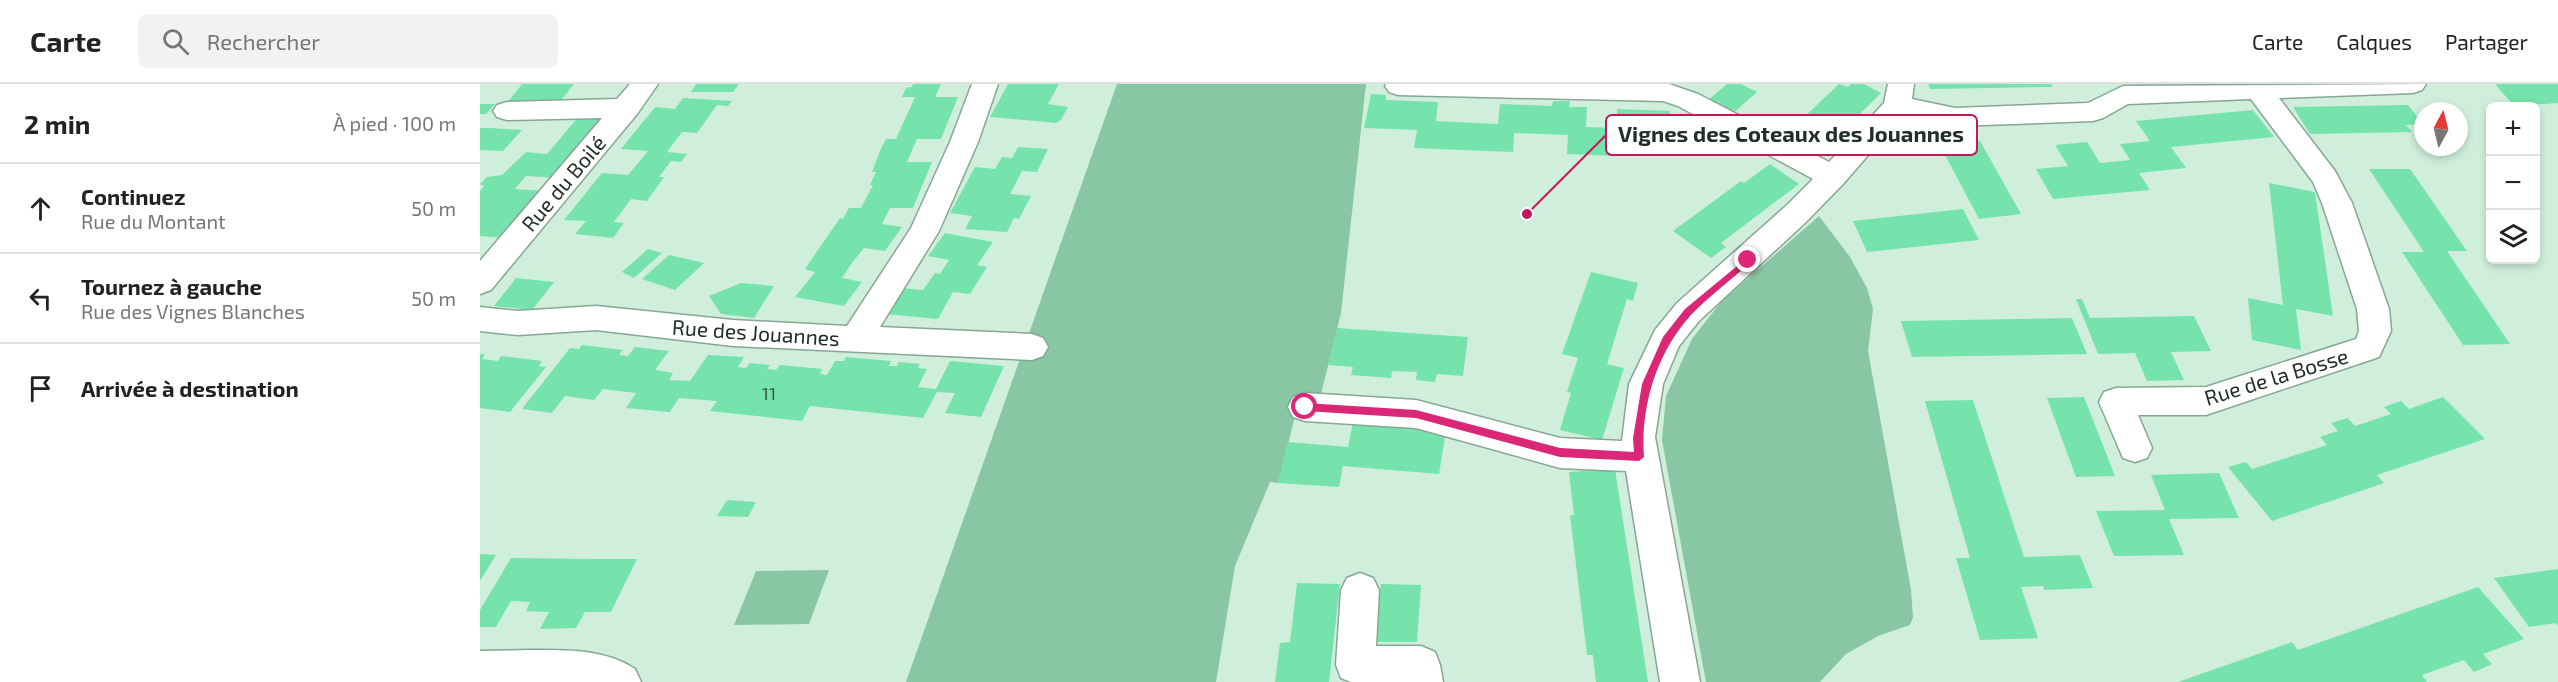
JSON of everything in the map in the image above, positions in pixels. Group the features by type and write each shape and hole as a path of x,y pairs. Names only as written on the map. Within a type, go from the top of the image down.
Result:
{"street":[{"name":"Rue du Boilé","path":"480,282 645,84"},
{"path":"856,338 924,231 964,142 985,84"},
{"path":"1680,682 1639,457 1638,438 1646,384 1666,339 1701,300 1748,260 1833,177 1899,94 1955,117 2093,112 2123,94 2256,87 2413,84"},
{"path":"1398,86 1698,92 1833,177"},
{"name":"Rue de la Bosse","path":"2135,448 2116,402 2206,400 2368,348 2375,331 2373,309 2337,203 2325,178 2256,87"},
{"path":"507,111 627,108"},
{"name":"Rue des Jouannes","path":"480,319 518,323 596,318 733,333 1032,347"},
{"path":"1305,407 1416,414 1560,453 1639,457"},
{"path":"1360,590 1355,665 1421,664 1423,682"},
{"path":"480,670 595,670 618,677 621,682"}],"green space":[{"path":"1117,84 1366,84 1341,313 1320,398 1300,397 1278,483 1270,482 1235,566 1216,682 906,682"},
{"path":"1819,216 1850,257 1867,288 1873,309 1868,351 1911,590 1913,617 1910,625 1878,636 1846,654 1820,682 1706,682 1662,440 1666,396 1692,339 1721,302"},
{"path":"829,570 809,624 734,625 756,571"}],"building":[{"path":"522,84 574,84 559,103 507,103"},
{"path":"696,84 739,84 733,92 691,92"},
{"path":"913,84 941,84 935,97 958,97 941,139 917,139 907,162 932,162 913,208 890,208 882,224 902,227 885,251 864,248 852,263 842,278 862,282 844,306 795,297 815,272 805,269 840,218 843,219 849,208 861,208 873,185 870,185 876,172 872,172 880,151 886,139 896,139 915,97 902,97 906,88 912,87"},
{"path":"1008,84 1059,84 1048,104 1068,107 1061,120 1056,123 990,117"},
{"path":"1727,84 1741,84 1757,92 1732,114 1707,101"},
{"path":"1839,84 1848,87 1851,84 1864,84 1881,93 1823,150 1815,145 1807,154 1780,140"},
{"path":"1928,84 2051,84 2053,87 1930,89"},
{"path":"2495,84 2558,84 2558,103 2511,102"},
{"path":"1371,94 1386,95 1386,100 1438,102 1436,121 1498,124 1500,104 1552,106 1553,101 1570,101 1569,107 1587,107 1586,127 1617,128 1617,109 1670,111 1670,137 1617,135 1616,156 1567,154 1568,135 1514,133 1513,152 1414,148 1417,130 1364,128"},
{"path":"683,98 732,101 728,106 717,105 697,133 682,132 667,152 687,154 681,162 671,161 659,177 664,177 647,201 631,199 614,222 624,223 613,238 575,234 586,221 564,220 602,173 628,175 648,151 621,149 655,107 675,109"},
{"path":"480,104 495,104 486,114 480,114"},
{"path":"2408,105 2414,113 2414,125 2406,125 2412,132 2310,134 2293,107"},
{"path":"2253,110 2274,137 2171,147 2186,168 2139,173 2150,190 2053,199 2036,169 2068,166 2055,145 2087,142 2100,163 2130,160 2120,144 2150,141 2136,121"},
{"path":"580,115 606,116 556,178 526,176 515,189 545,191 505,238 480,236 480,191 484,186 480,184 487,177 502,175 526,152 547,154"},
{"path":"480,128 522,130 503,151 480,150"},
{"path":"1964,131 1970,142 1980,141 2021,214 1979,219 1934,134"},
{"path":"1018,147 1048,149 1037,172 1022,171 1010,194 1031,196 1019,219 1014,218 1007,232 965,229 972,216 950,213 975,167 995,169 1002,157 1012,158"},
{"path":"1770,164 1799,184 1721,243 1726,247 1711,258 1673,231 1741,181 1744,183"},
{"path":"2369,169 2410,169 2467,251 2447,251 2510,344 2463,345 2402,252 2424,252"},
{"path":"2269,183 2315,192 2333,316 2296,309 2301,350 2252,340 2248,298 2283,305"},
{"path":"1963,209 1979,240 1867,252 1853,221"},
{"path":"945,233 993,242 977,265 987,267 970,294 953,292 938,319 885,314 900,288 923,290 935,273 940,274 949,260 928,256"},
{"path":"648,249 662,253 634,278 622,272"},
{"path":"669,255 704,263 675,290 642,279"},
{"path":"1591,272 1638,283 1633,301 1627,299 1607,364 1624,368 1602,440 1560,430 1571,393 1567,392 1578,358 1562,354"},
{"path":"516,278 554,282 532,310 494,306"},
{"path":"741,283 774,286 754,318 721,314 709,296"},
{"path":"2076,299 2082,299 2090,318 2194,316 2211,351 2171,352 2184,380 2147,381 2135,353 2098,354"},
{"path":"2072,318 2087,354 1912,357 1901,321"},
{"path":"1337,328 1468,337 1463,376 1437,374 1435,382 1416,380 1417,372 1392,371 1391,378 1351,375 1353,367 1328,365"},
{"path":"582,345 623,350 619,355 628,356 635,347 669,351 655,370 673,373 669,380 690,381 708,355 744,357 738,367 746,368 750,363 770,365 767,369 776,370 780,365 822,369 820,374 827,375 835,361 844,361 846,357 891,361 889,366 897,366 899,362 920,364 918,368 927,369 918,387 936,389 950,361 1004,366 981,417 945,413 955,393 937,392 923,418 810,406 802,421 710,411 717,401 679,398 670,412 626,408 636,393 603,389 594,400 565,396 552,413 522,409 570,348 579,349"},
{"path":"480,354 485,354 482,359 498,361 501,356 542,361 539,366 546,367 510,412 480,408"},
{"path":"2084,397 2115,476 2076,477 2047,398"},
{"path":"2443,397 2485,439 2377,475 2384,483 2272,521 2228,467 2246,462 2252,469 2327,445 2320,437 2338,431 2331,423 2348,418 2355,426 2391,414 2384,407 2401,401 2409,409"},
{"path":"1973,400 2024,557 2080,555 2093,588 2044,590 2043,586 2021,587 2038,638 1980,640 1956,558 1970,558 1925,401"},
{"path":"1354,417 1375,418 1373,426 1398,428 1399,420 1420,422 1419,429 1446,431 1439,474 1343,466 1339,487 1278,483 1288,442 1348,447"},
{"path":"1615,469 1648,682 1596,682 1593,655 1587,655 1570,515 1574,515 1569,472"},
{"path":"2219,473 2239,518 2169,519 2184,555 2114,556 2096,511 2165,510 2151,475"},
{"path":"727,500 756,502 748,517 717,516"},
{"path":"480,554 496,555 480,581"},
{"path":"511,558 637,559 611,612 585,612 576,628 540,629 549,612 526,611 530,602 511,601 496,627 480,627 480,610"},
{"path":"2558,569 2558,626 2556,623 2529,627 2494,578"},
{"path":"1297,583 1340,584 1329,682 1275,682 1280,643 1290,642"},
{"path":"1381,584 1421,585 1417,642 1375,642"},
{"path":"2478,587 2524,639 2483,654 2492,664 2474,672 2464,660 2422,675 2427,682 2178,682 2292,642 2298,650"}],"place":[{"name":"Vignes des Coteaux des Jouannes","path":"1527,214"}],"route":[{"path":"1305,407 1416,414 1560,453 1639,457 1638,438 1646,384 1666,339 1688,312 1748,260"}]}
